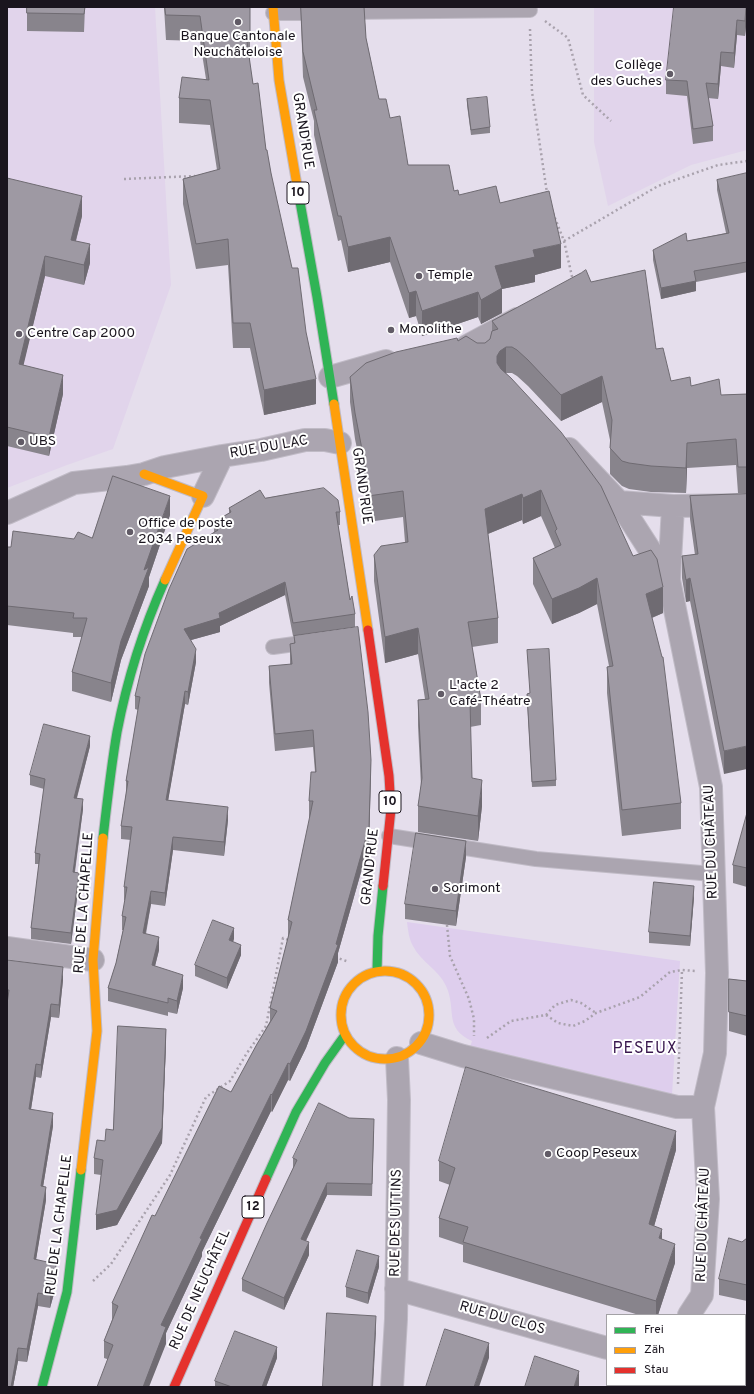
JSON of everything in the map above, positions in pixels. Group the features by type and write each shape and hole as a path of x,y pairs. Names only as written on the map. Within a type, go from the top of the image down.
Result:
{"main road":[{"name":"GRAND'RUE","path":"273,10 283,108 317,296 340,443 362,635 389,776 391,809 378,936 377,971"},
{"path":"144,474 203,496"},
{"name":"RUE DE LA CHAPELLE","path":"42,1387 67,1292 97,1031 93,960 103,837 117,732 133,664 157,598 203,496"},
{"path":"392,970 405,975 417,984 425,995 430,1009 429,1023 421,1043 408,1054 397,1058 382,1060 367,1056 354,1047 345,1035 341,1022 341,1008 345,995 353,984 364,976 377,971 392,970"},
{"name":"RUE DE NEUCHÂTEL","path":"174,1387 296,1112 325,1063 345,1035"}],"street":[{"path":"465,348 535,310"},
{"path":"330,377 366,368 403,355"},
{"name":"RUE DU CHÂTEAU","path":"556,435 619,502 669,580"},
{"name":"RUE DU LAC","path":"7,513 74,483 144,474 165,467 261,450 306,440 325,440 340,443"},
{"path":"203,496 222,456"},
{"path":"619,502 673,506 747,505"},
{"name":"RUE DU CHÂTEAU","path":"673,506 669,580 711,787 717,973 715,1053 703,1107 708,1199 702,1295 690,1314"},
{"path":"7,948 93,960"},
{"path":"421,1043 463,1056 677,1107 703,1107"},
{"name":"RUE DES UTTINS","path":"392,1387 396,1289 399,1100 397,1058"},
{"name":"RUE DU CLOS","path":"396,1289 606,1348"}],"lane":[{"path":"273,10 331,12 530,10"},
{"path":"273,647 325,640"},
{"path":"389,836 536,859 713,874"}],"path":[{"path":"530,10 568,38 583,95 611,121"},
{"path":"530,10 532,92 535,124 548,201"},
{"path":"564,241 658,186 718,165 747,160"},
{"path":"124,179 203,176"},
{"path":"551,207 564,241 575,288"},
{"path":"447,925 450,956 470,999 476,1042"},
{"path":"67,1292 88,1285 111,1264 170,1175 206,1097 230,1081 266,1026 283,938 298,943"},
{"path":"334,957 349,962"},
{"path":"678,1085 682,970"},
{"path":"546,1015 558,1022 573,1026 585,1021 596,1013 640,997 670,972 682,970 697,971"},
{"path":"482,1040 489,1037 511,1021 546,1015 555,1005 571,1000 581,1003 596,1013"}],"shaded area":[{"path":"7,7 155,7 171,285 113,449 7,488"},
{"name":"Collège des Guches","path":"594,7 747,7 747,150 691,165 608,206 594,142"},
{"path":"407,922 680,961 672,1095 470,1047 472,1041 463,1036 454,1024 449,994 443,980 416,952 409,934"}],"building":[{"path":"27,7 85,7 84,14 27,13"},
{"path":"165,7 250,7 250,41 247,42 253,84 258,83 266,150 292,268 298,268 306,332 316,379 264,390 250,323 233,323 228,239 196,244 183,179 220,169 210,100 179,98 182,77 209,80 200,16 166,15"},
{"path":"301,7 364,7 366,38 379,99 386,99 390,118 400,116 408,165 449,165 454,191 458,190 459,195 496,186 500,203 549,191 561,244 533,250 535,257 495,266 502,288 481,300 478,292 422,311 416,291 409,293 390,237 348,247 341,216 338,216 314,110 317,110 303,52"},
{"path":"674,7 746,7 745,21 737,20 734,53 721,52 718,84 706,83 713,126 693,129 687,81 666,80"},
{"path":"487,97 490,127 471,130 467,99"},
{"path":"747,173 747,262 694,271 696,281 661,288 653,250 686,233 687,241 729,233 717,180"},
{"name":"Centre Cap 2000","path":"7,178 82,196 71,240 90,244 84,265 45,256 19,364 63,375 49,437 7,427"},
{"path":"586,270 591,282 645,270 656,349 663,348 671,381 690,377 691,386 719,379 721,395 747,394 747,467 738,467 736,439 687,443 686,468 629,463 622,461 610,448 612,420 602,376 561,395 517,350 512,347 506,347 500,351 497,356 497,363 501,369 561,432 601,486 633,556 651,550 657,559 663,587 646,594 663,657 681,803 622,810 607,667 613,666 597,578 579,588 552,599 533,558 561,545 555,531 557,529 541,490 523,498 522,494 485,509 498,618 468,622 481,700 470,702 472,778 482,780 478,816 418,806 422,778 418,700 429,699 418,628 385,637 374,555 381,546 408,542 403,491 368,496 364,470 366,470 350,377 366,363 396,352 457,338 458,341 466,336 477,343 485,343 490,339 492,331 498,329 492,321"},
{"path":"113,476 170,496 144,570 149,567 121,641 111,683 72,672 87,618 73,618 74,613 7,606 7,547 11,547 13,531 74,539 78,532 92,538"},
{"path":"324,488 338,500 340,512 336,512 350,600 352,596 355,614 293,623 285,582 219,613 220,618 184,629 196,649 188,692 185,691 166,800 228,807 224,842 173,837 165,893 151,891 143,933 159,937 152,965 183,975 177,1001 168,998 168,1003 108,988 116,963 126,917 122,916 127,887 124,887 132,827 121,826 128,781 126,781 140,697 135,696 145,654 169,589 187,549 218,530 214,522 231,512 229,508 260,490 265,498"},
{"path":"747,494 747,746 724,751 690,578 686,580 682,556 698,554 690,496"},
{"path":"358,627 368,712 371,760 369,827 336,944 338,945 306,1031 290,1064 288,1063 272,1095 271,1094 200,1238 202,1239 161,1325 166,1327 143,1387 97,1387 113,1345 104,1341 118,1306 112,1303 152,1215 155,1216 219,1086 231,1092 277,1011 270,1008 292,922 288,920 313,801 309,801 311,772 316,772 313,730 275,734 269,666 292,664 290,644 295,643 294,636"},
{"path":"549,649 556,780 532,782 527,694 530,693 527,650"},
{"path":"44,724 90,736 74,798 83,799 73,872 79,873 71,933 31,928 40,854 35,853 45,779 30,775"},
{"path":"747,813 747,868 733,865"},
{"name":"Sorimont","path":"416,833 466,841 456,911 405,904"},
{"path":"654,882 694,886 690,936 649,932"},
{"path":"213,920 234,928 229,940 241,945 227,978 195,965"},
{"path":"7,960 63,967 59,1005 51,1004 41,1065 36,1064 29,1109 53,1113 41,1186 46,1187 34,1259 56,1264 55,1277 50,1295 38,1293 27,1349 18,1348 11,1387 7,1387 7,1004 9,990 7,990"},
{"path":"729,979 747,981 747,1016 729,1012"},
{"path":"118,1026 166,1029 162,1128 117,1210 96,1215 103,1160 94,1158 97,1140 105,1141 106,1129 113,1130"},
{"path":"466,1067 676,1131 649,1224 662,1229 659,1238 675,1244 656,1301 463,1242 468,1227 439,1218 455,1168 439,1161"},
{"path":"319,1103 349,1118 374,1119 372,1184 327,1183 301,1239 309,1242 284,1298 242,1279 297,1160 293,1158"},
{"path":"729,1238 742,1242 747,1238 747,1285 719,1279"},
{"path":"357,1250 379,1256 368,1293 346,1287"},
{"path":"327,1313 376,1316 372,1387 323,1387"},
{"path":"445,1329 489,1343 474,1387 426,1387"},
{"path":"235,1331 277,1347 262,1387 232,1387 215,1381"},
{"path":"535,1356 579,1371 574,1387 525,1387"},
{"path":"637,1386 640,1387 628,1387"}],"traffic: fast":[{"path":"297,185 334,404"},
{"path":"103,838 109,785 121,713 136,655 165,580"},
{"path":"377,971 378,936 383,886"},
{"path":"266,1179 296,1112 325,1063 345,1035"},
{"path":"42,1387 67,1292 81,1170"}],"traffic: slow":[{"path":"273,7 279,80 297,185"},
{"path":"334,404 368,630"},
{"path":"144,474 203,496 165,580"},
{"path":"81,1170 97,1031 93,960 103,838"},
{"path":"376,971 394,971 410,978 422,990 429,1006 429,1015 429,1024 422,1040 410,1052 394,1059 376,1059 360,1052 348,1040 341,1024 341,1006 348,990 360,978 376,971"}],"traffic: jam":[{"path":"368,630 389,776 391,809 383,886"},
{"path":"174,1387 266,1179"}],"place":[{"name":"Banque Cantonale Neuchâteloise","path":"238,22"},
{"name":"Collège des Guches","path":"670,74"},
{"name":"Temple","path":"419,276"},
{"name":"Monolithe","path":"391,330"},
{"name":"Centre Cap 2000","path":"19,334"},
{"name":"UBS","path":"21,442"},
{"name":"Office de poste 2034 Peseux","path":"130,532"},
{"name":"L'acte 2 Café-Théatre","path":"441,694"},
{"name":"Sorimont","path":"435,889"},
{"name":"Coop Peseux","path":"548,1154"}],"district":[{"name":"PESEUX","path":"645,1050"}]}
